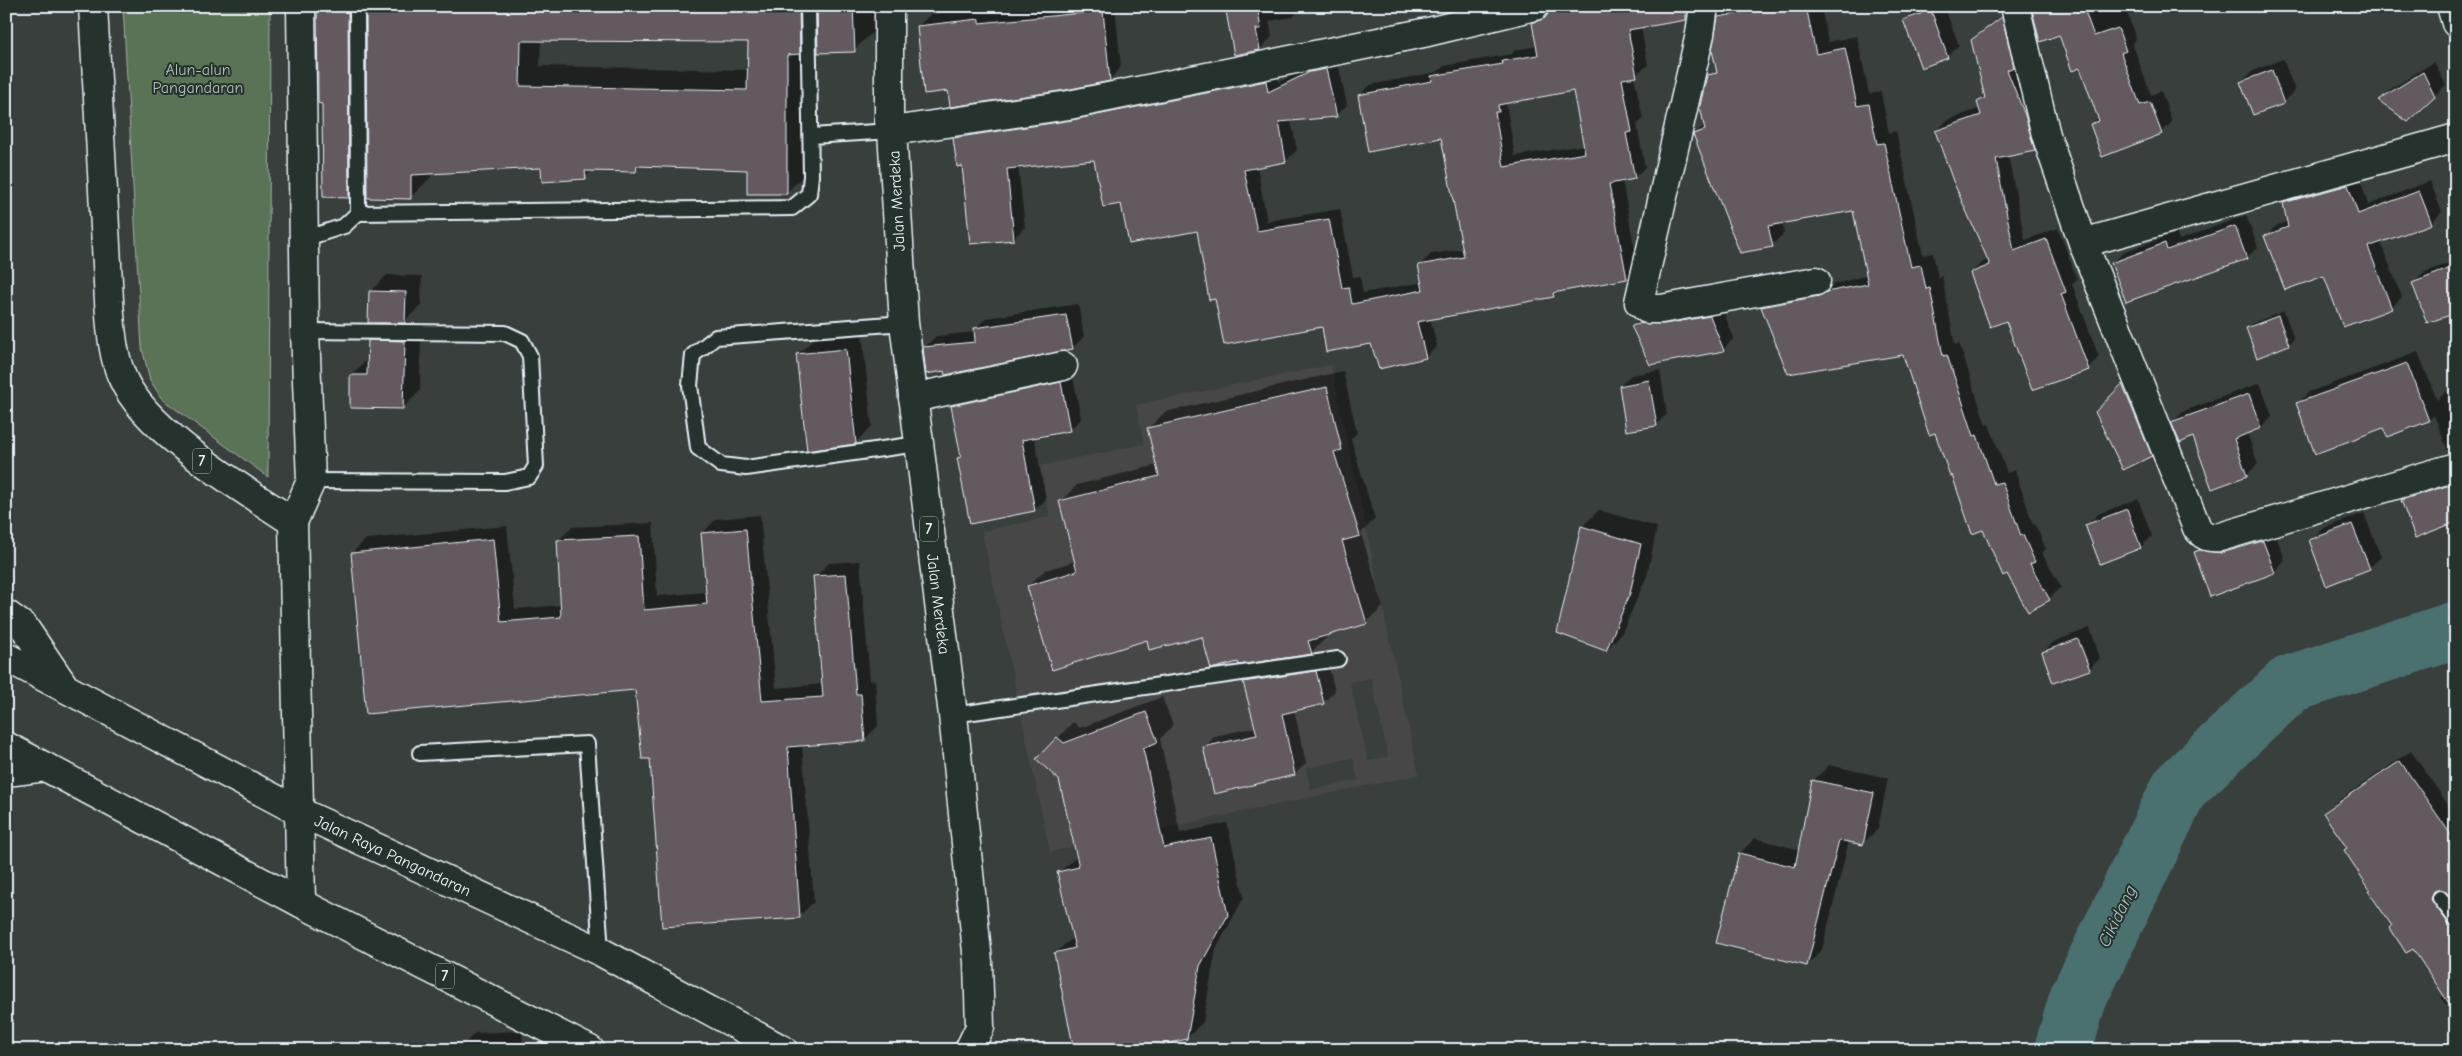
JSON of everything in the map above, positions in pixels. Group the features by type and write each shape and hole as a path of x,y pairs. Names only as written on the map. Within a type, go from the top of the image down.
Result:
{"main road":[{"name":"7","path":"93,6 109,301 113,345 122,378 131,394 156,422 204,463 293,522"},
{"path":"6,746 301,903 293,522 311,481 305,331 302,6"},
{"name":"Jalan Merdeka","path":"889,6 888,121 892,131 904,323 953,715 978,962 980,1027 969,1050"},
{"path":"892,131 1069,105 1428,32 1535,6"},
{"path":"1704,6 1700,34 1639,302 1647,309 1661,309 1816,281"},
{"path":"2015,6 2046,135 2083,243 2197,528 2203,535 2210,538 2220,537 2456,467"},
{"path":"2451,6 2456,23"},
{"path":"2083,243 2456,138"},
{"path":"913,398 1063,366"},
{"path":"6,614 24,627 65,688"},
{"name":"Jalan Raya Pangandaran","path":"6,657 300,812 601,952 783,1050"},
{"path":"6,772 46,767"},
{"name":"7","path":"301,903 590,1050"}],"lane":[{"path":"357,6 358,213"},
{"path":"304,240 344,226 358,213 792,208 809,194 811,136 808,6"},
{"path":"811,136 892,131"},
{"path":"904,323 716,337 693,355 690,385 698,448 721,465 746,468 918,444"},
{"path":"305,331 505,333 522,341 530,356 536,466 529,477 505,482 311,481"},
{"path":"953,715 1338,659"},
{"path":"420,753 587,744 601,952"},
{"path":"2440,898 2456,919"}],"shaded area":[{"path":"1331,365 1419,775 1050,852 982,531 1050,517 1039,466 1144,444 1136,405","holes":["1326,387 1341,450 1288,463 1273,399","1266,399 1289,490 1155,460 1147,428","1187,468 1074,557 1059,501","1230,513 1359,536 1247,570","1217,528 1120,590 1136,644 1052,669 1027,586","1345,551 1367,624 1212,670 1190,596","1136,599 1184,641 1149,650","1371,678 1388,756 1368,761 1350,682","1318,681 1324,704 1253,721 1248,699","1146,712 1158,742 1096,767 1083,736","1285,729 1295,775 1214,793 1203,747","1057,737 1102,778 1036,759","1353,758 1358,780 1311,790 1306,768"]}],"green space":[{"name":"Alun-alun Pangandaran","path":"123,6 270,6 268,477 162,399 150,380 142,348"}],"building":[{"path":"317,6 348,6 349,198 323,197 322,104 318,103"},
{"path":"366,6 799,6 800,54 787,55 787,194 747,194 747,170 637,166 636,172 585,171 586,179 542,182 541,168 411,175 411,199 367,198","holes":["521,41 748,42 747,90 520,86"]},
{"path":"817,6 853,6 855,52 818,53"},
{"path":"1225,6 1257,6 1261,29 1256,29 1260,50 1234,55"},
{"path":"1564,6 1686,6 1686,20 1628,30 1637,77 1622,79 1632,132 1626,133 1635,179 1609,184 1627,279 1553,293 1554,297 1417,322 1426,358 1379,369 1371,344 1326,352 1322,327 1224,345 1215,299 1209,300 1197,231 1129,244 1121,204 1103,207 1094,160 1007,169 1014,240 970,244 962,166 957,167 953,138 1072,120 1266,81 1268,92 1310,72 1326,69 1337,117 1279,122 1286,162 1244,170 1257,231 1329,219 1342,288 1349,287 1352,304 1423,290 1418,265 1464,257 1441,138 1368,152 1358,95 1432,81 1431,76 1503,64 1502,61 1538,55 1532,23 1545,18 1550,9","holes":["1573,91 1585,153 1504,167 1495,112 1499,112 1498,105"]},
{"path":"1752,6 1806,6 1816,54 1845,48 1857,106 1869,104 1877,144 1884,143 1911,267 1921,265 1926,289 1930,288 1943,356 1947,355 1974,436 1977,435 1994,484 2002,482 2021,536 2023,535 2035,562 2030,564 2050,600 2028,612 2007,574 2003,576 1983,530 1972,534 1952,475 1950,476 1935,433 1929,435 1903,355 1788,374 1761,307 1868,284 1853,211 1768,226 1773,247 1740,253 1693,134 1705,130 1700,106 1707,75 1717,73 1712,50 1718,17 1752,11"},
{"path":"2031,6 2083,6 2094,36 2118,28 2126,51 2121,53 2140,105 2150,102 2162,134 2102,157 2090,124 2099,121 2080,68 2072,71 2059,35 2040,42"},
{"path":"1931,10 1948,58 1921,68 1903,20"},
{"path":"1103,11 1110,81 1066,90 950,107 948,91 924,94 917,26 979,19 979,23"},
{"path":"2002,17 2014,67 2007,70 2025,115 2035,151 1996,159 2014,251 2046,239 2066,292 2061,294 2089,370 2032,390 2006,321 1990,327 1970,273 1990,265 1953,181 1935,131 1981,115 1977,102 1985,98 1971,40"},
{"path":"2272,70 2284,104 2253,115 2240,82"},
{"path":"2423,72 2435,97 2408,122 2378,100"},
{"path":"2348,185 2358,214 2419,191 2432,224 2368,247 2392,309 2343,327 2324,276 2285,290 2264,236 2288,227 2283,203"},
{"path":"2235,226 2247,259 2126,302 2111,263 2165,243 2167,250"},
{"path":"2456,266 2456,313 2427,323 2412,283"},
{"path":"369,291 406,292 405,323 368,323"},
{"path":"1066,315 1073,349 945,375 944,371 926,374 923,347 975,342 974,328"},
{"path":"1710,316 1724,351 1650,365 1631,326 1643,323 1664,324"},
{"path":"2278,316 2289,345 2257,358 2246,328"},
{"path":"368,340 405,341 403,409 350,408 350,375 367,375"},
{"path":"846,349 856,444 807,451 796,354"},
{"path":"2407,363 2429,421 2387,437 2383,428 2315,454 2296,403"},
{"path":"1649,380 1657,426 1626,431 1619,386"},
{"path":"1061,382 1070,431 1022,440 1035,511 970,524 957,458 961,457 951,406"},
{"path":"2122,384 2152,456 2123,470 2095,412"},
{"path":"1327,387 1342,450 1334,452 1360,536 1342,541 1367,624 1308,641 1312,654 1239,665 1238,662 1211,669 1202,637 1149,650 1147,640 1052,670 1027,586 1077,571 1059,501 1159,476 1147,428"},
{"path":"2249,394 2261,428 2234,439 2247,476 2212,489 2193,437 2180,443 2171,422"},
{"path":"2450,485 2456,500 2456,522 2415,538 2401,500"},
{"path":"2127,509 2141,548 2100,564 2085,525"},
{"path":"2352,524 2370,569 2326,586 2309,540"},
{"path":"1581,526 1641,544 1630,593 1606,651 1557,633"},
{"path":"746,529 762,701 823,697 813,576 846,574 856,694 861,694 865,741 788,747 800,918 662,927 650,759 642,759 635,690 366,714 351,553 493,539 501,622 561,617 557,540 639,536 644,610 707,604 701,533"},
{"path":"2263,541 2275,573 2210,597 2194,552 2200,550 2221,553"},
{"path":"2078,639 2090,670 2053,683 2042,652"},
{"path":"1316,671 1324,704 1282,714 1295,775 1214,794 1203,747 1257,735 1243,682"},
{"path":"1146,712 1158,742 1143,748 1164,848 1211,838 1228,915 1200,966 1187,1039 1140,1050 1074,1050 1054,953 1075,948 1057,872 1079,867 1059,780 1036,759 1057,737 1064,743"},
{"path":"2400,761 2456,842 2456,904 2443,890 2434,891 2431,899 2449,924 2456,928 2456,1014 2413,949 2406,953 2390,928 2392,926 2368,891 2370,890 2344,850 2347,848 2323,813"},
{"path":"1812,780 1874,793 1863,845 1839,840 1807,966 1716,943 1739,853 1795,867"}],"waterway":[{"name":"Cikidang","path":"2063,1050 2078,998 2180,787 2290,684 2456,630"}]}
